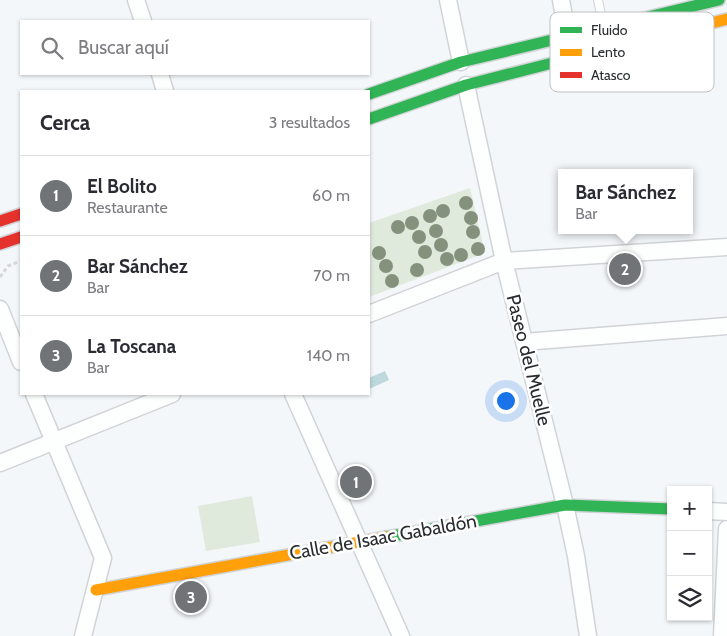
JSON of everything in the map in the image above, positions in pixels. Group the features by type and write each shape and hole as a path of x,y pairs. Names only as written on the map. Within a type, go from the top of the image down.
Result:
{"main road":[{"path":"671,12 719,0"},
{"path":"714,21 727,18"},
{"path":"370,94 461,62 550,42"},
{"path":"370,118 466,85 550,63"},
{"path":"0,221 20,214"},
{"path":"0,244 20,237"},
{"name":"Calle de Isaac Gabaldón","path":"96,590 565,505 667,509"}],"street":[{"path":"136,0 143,20"},
{"path":"448,0 461,62"},
{"path":"160,75 165,90"},
{"name":"Paseo del Muelle","path":"466,85 504,261 565,505 588,636"},
{"path":"370,314 504,261 727,247"},
{"path":"0,310 20,360"},
{"path":"524,342 727,326"},
{"path":"34,395 103,558 83,636"},
{"path":"0,463 54,443 170,395"},
{"path":"292,395 360,541 401,636"},
{"path":"712,511 727,512"},
{"path":"722,636 727,528"}],"path":[{"path":"0,277 8,266 20,261"}],"shaded area":[{"path":"470,188 485,253 370,297 370,223"},
{"path":"252,496 260,542 206,551 198,506"}],"water":[{"path":"385,371 389,380 370,389 370,378"}],"traffic: fast":[{"path":"669,12 719,0"},
{"path":"370,94 461,62 550,41"},
{"path":"370,119 466,85 550,64"},
{"path":"387,537 565,505 667,509"}],"traffic: slow":[{"path":"714,22 727,19"},
{"path":"96,590 387,537"}],"traffic: jam":[{"path":"0,221 20,214"},
{"path":"0,244 20,237"}],"place":[{"name":"Bar Sánchez","path":"625,269"},
{"name":"El Bolito","path":"356,482"},
{"name":"La Toscana","path":"191,597"}]}
